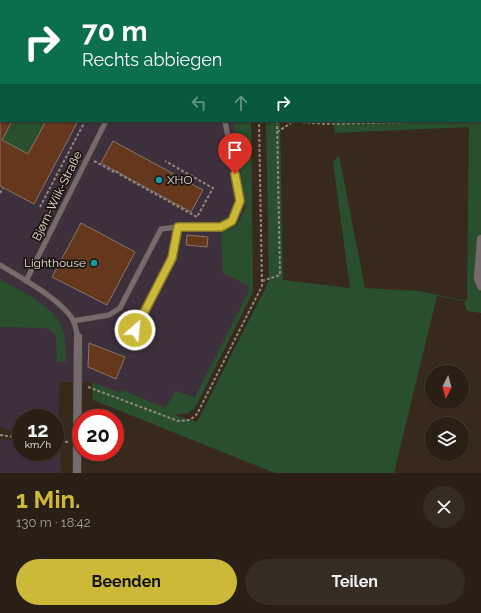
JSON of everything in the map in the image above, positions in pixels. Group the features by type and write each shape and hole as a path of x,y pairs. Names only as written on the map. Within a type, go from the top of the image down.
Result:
{"street":[{"path":"481,239 478,279 481,286"},
{"path":"77,473 78,337"}],"lane":[{"name":"Bjørn-Wiik-Straße","path":"26,281 106,122"},
{"path":"73,321 110,315 120,308 161,229 178,227 221,227 232,221 240,201 225,122"},
{"path":"135,330 172,258 178,227"},
{"path":"0,265 26,281 64,308 73,321 78,337"}],"path":[{"path":"40,207 84,122"},
{"path":"78,387 90,387 178,421 190,420 197,414 262,286 259,122"},
{"path":"262,282 280,275 277,122"},
{"path":"276,132 291,123 326,124 413,122"},
{"path":"88,157 197,217 213,188 165,161"},
{"path":"116,171 119,174"},
{"path":"0,191 3,188"},
{"path":"0,434 12,436"}],"shaded area":[{"path":"0,122 251,122 253,292 195,408 188,413 173,415 92,382 59,382 58,409 12,409 12,432 0,426"},
{"path":"0,439 12,440 12,461 61,461 61,473 0,473"}],"green space":[{"path":"11,122 45,122 28,154 2,140"},
{"path":"233,122 251,122 253,292 195,408 188,413 174,415 197,422 269,281 266,122 280,122 283,280 350,288 333,162 339,155 365,288 419,291 467,301 469,127 335,133 333,122 481,122 481,313 467,311 464,301 437,296 394,473 275,473 124,412 124,409 115,409 93,400 92,382 120,393 122,390 165,408 176,391 195,397 249,291 249,286 223,273 221,232 237,225 246,208"},
{"path":"0,279 38,301 55,315 64,334 66,362 57,362 56,335 47,328 0,327"}],"building":[{"path":"0,122 11,122 2,140 28,154 45,122 77,122 34,204 0,186"},
{"name":"XHO","path":"113,141 203,190 191,212 101,163"},
{"name":"Lighthouse","path":"81,223 135,252 107,305 52,277"},
{"path":"187,235 208,237 207,247 186,245"},
{"path":"89,343 125,357 116,379 88,367"}],"place":[{"name":"XHO","path":"159,180"},
{"name":"Lighthouse","path":"94,263"}],"route":[{"path":"135,330 172,258 178,227 221,227 232,221 240,201 235,174"}]}
